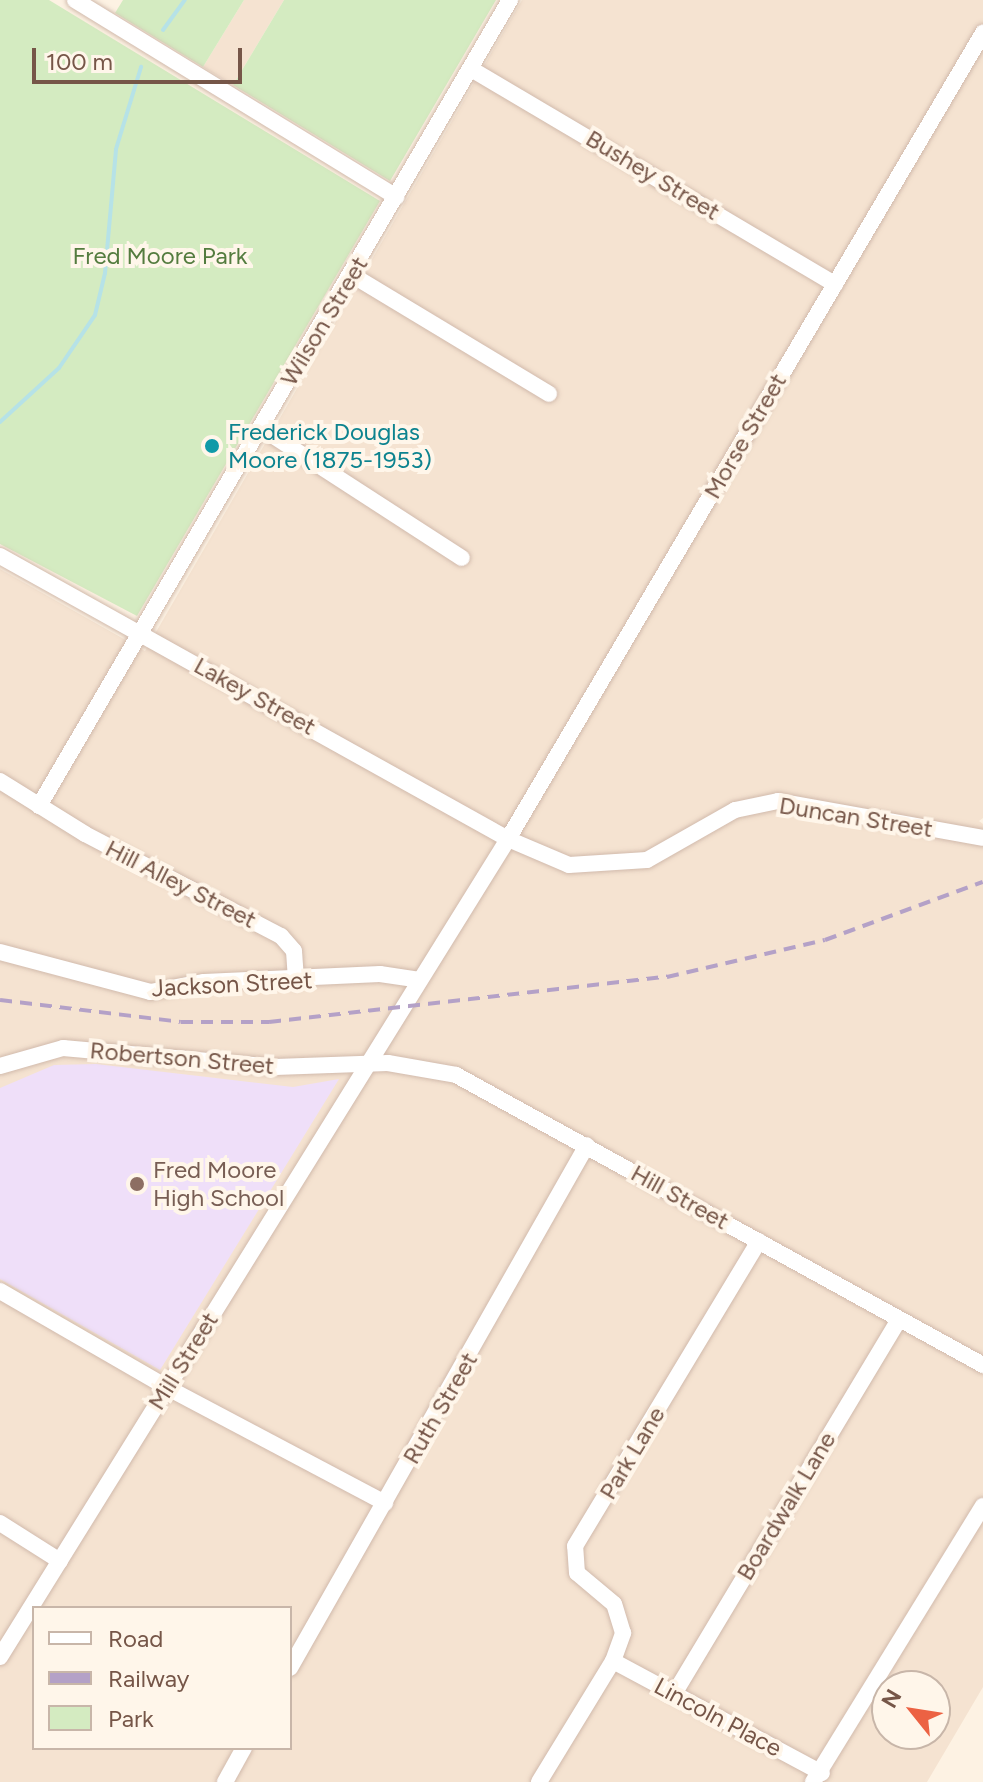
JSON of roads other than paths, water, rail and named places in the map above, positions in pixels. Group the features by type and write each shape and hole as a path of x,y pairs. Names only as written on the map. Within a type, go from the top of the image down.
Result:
{"street":[{"path":"75,0 397,197"},
{"name":"Wilson Street","path":"39,806 510,0"},
{"name":"Morse Street","path":"420,980 508,839 983,33"},
{"name":"Bushey Street","path":"471,69 835,284"},
{"path":"352,275 549,394"},
{"path":"261,428 462,558"},
{"name":"Lakey Street","path":"0,556 508,839"},
{"name":"Hill Alley Street","path":"0,781 39,806 281,936 294,951 296,981"},
{"name":"Duncan Street","path":"508,839 569,865 632,862 676,847 735,810 778,801 983,838"},
{"name":"Jackson Street","path":"0,952 150,992 204,982 296,981 380,974 420,980"},
{"name":"Mill Street","path":"0,1657 420,980"},
{"name":"Robertson Street","path":"0,1066 63,1048 275,1067 367,1065"},
{"name":"Hill Street","path":"367,1065 400,1065 456,1075 983,1365"},
{"name":"Ruth Street","path":"292,1665 587,1145"},
{"name":"Park Lane","path":"613,1661 623,1633 620,1618 614,1604 577,1573 575,1546 759,1241"},
{"path":"0,1291 166,1387 385,1503"},
{"name":"Boardwalk Lane","path":"674,1694 899,1319"},
{"path":"817,1778 983,1506"},
{"path":"0,1523 60,1561"},
{"path":"539,1782 613,1661"},
{"name":"Lincoln Place","path":"613,1661 817,1778"},
{"path":"225,1782 243,1750"}],"waterway":[{"path":"163,30 185,0"},
{"path":"0,422 59,368 95,315 105,273 116,149 141,67"}],"railway":[{"path":"0,1000 181,1022 269,1022 667,977 825,940 983,882"}],"place":[{"name":"Frederick Douglas Moore (1875-1953)","path":"212,446"},
{"name":"Fred Moore High School","path":"137,1184"}],"park label":[{"name":"Fred Moore Park","path":"160,256"}]}
